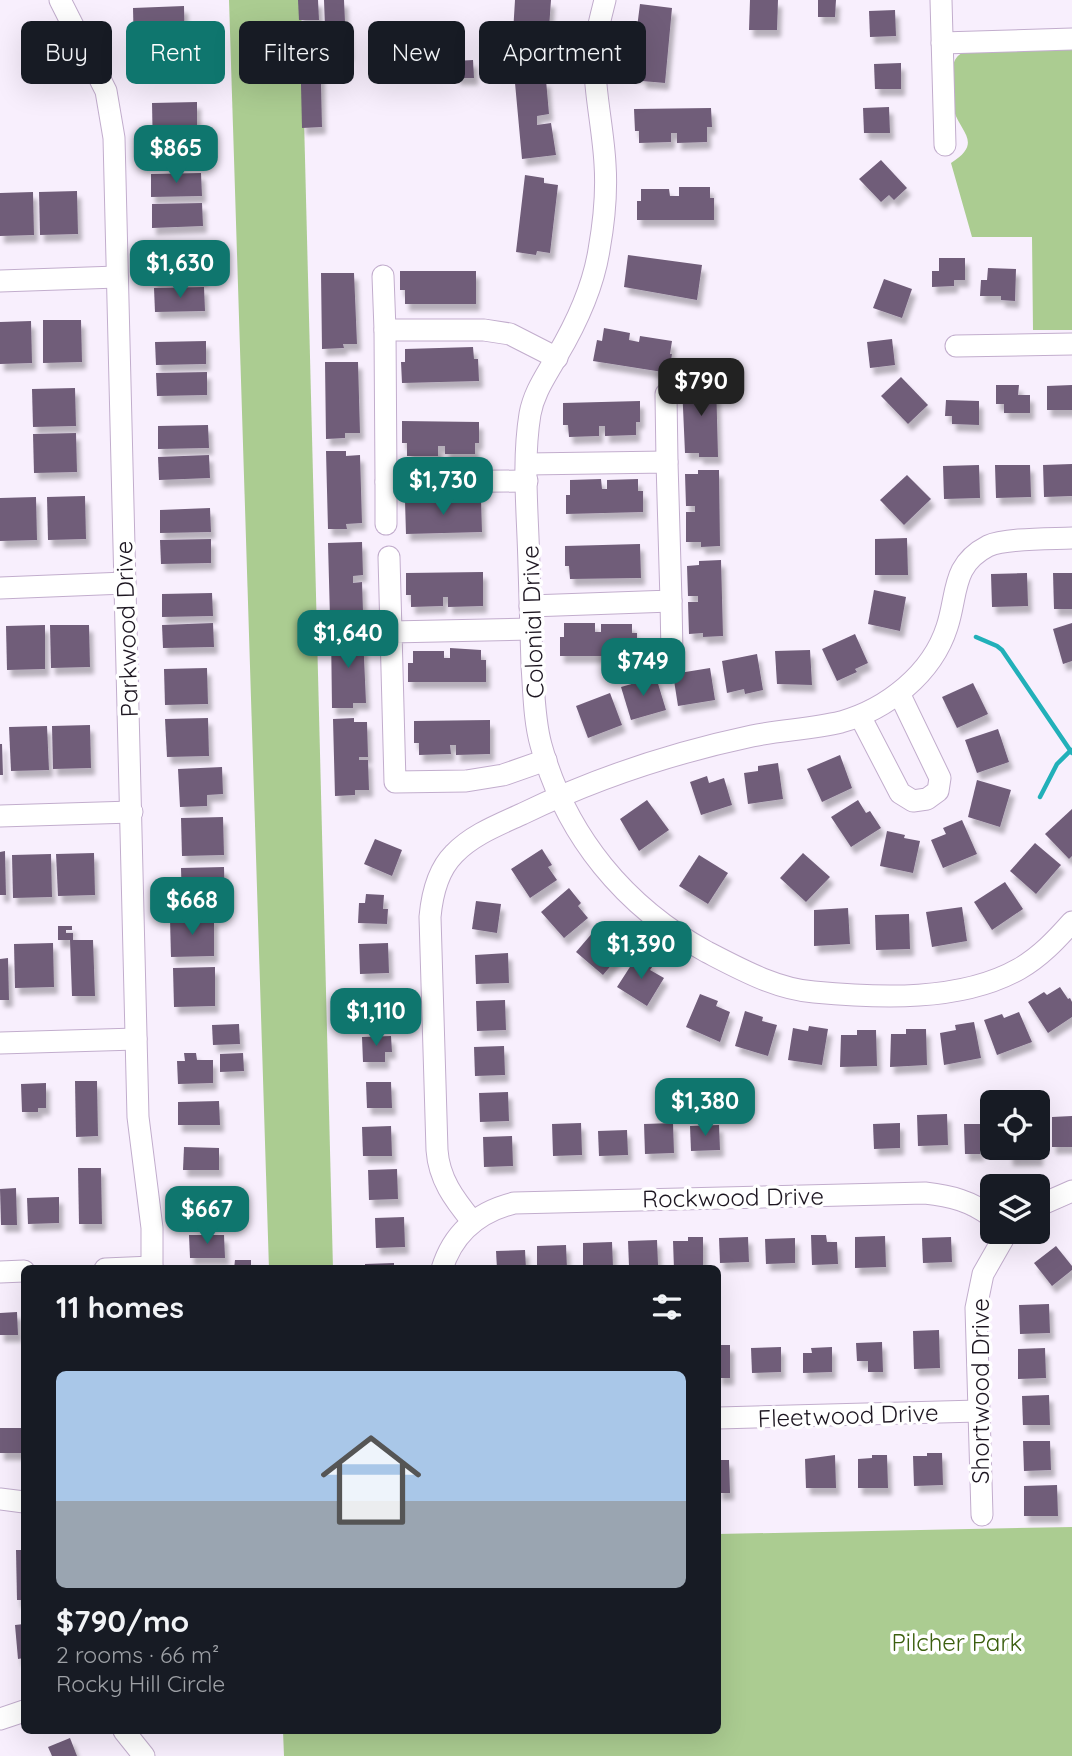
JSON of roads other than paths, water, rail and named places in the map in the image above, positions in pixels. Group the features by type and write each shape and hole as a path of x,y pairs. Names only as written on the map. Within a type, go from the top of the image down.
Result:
{"street":[{"name":"Parkwood Drive","path":"60,0 106,92 114,138 138,1117 152,1228 152,1265"},
{"name":"Colonial Drive","path":"605,0 595,46 596,87 605,163 605,203 599,254 583,307 557,358 538,386 530,414 527,472 534,701 540,744 559,796 595,859 635,903 677,935 721,959 765,981 806,992 904,996 944,992 988,983 1018,969 1040,954 1051,946 1072,922"},
{"path":"941,0 945,145"},
{"path":"942,43 1072,39"},
{"path":"383,276 386,524"},
{"path":"0,281 117,277"},
{"path":"385,330 497,332 509,334 557,358"},
{"path":"956,346 1072,344"},
{"path":"666,394 672,655"},
{"path":"386,482 667,462"},
{"path":"443,1265 460,1233 472,1221 445,1183 438,1167 431,901 443,869 452,856 467,843 559,796 632,768 694,749 860,716 899,693 935,656 947,626 957,579 969,560 990,545 1035,539 1072,538"},
{"path":"389,556 395,782 466,781 503,775 547,760"},
{"path":"0,588 125,583"},
{"path":"530,606 671,601"},
{"path":"391,632 531,629"},
{"path":"860,716 900,793 913,802 927,799 938,791 940,778 899,693"},
{"path":"0,816 132,812"},
{"path":"0,1043 136,1039"},
{"path":"1050,1201 1072,1191"},
{"name":"Rockwood Drive","path":"472,1221 495,1209 526,1202 925,1193 951,1196 980,1208"},
{"name":"Shortwood Drive","path":"982,1515 978,1411 978,1293 989,1259 999,1244"},
{"path":"0,1272 21,1271"},
{"name":"Fleetwood Drive","path":"721,1418 978,1411"},
{"path":"0,1499 21,1502"},
{"path":"0,1719 21,1712"},
{"path":"126,1734 144,1756"}],"waterway":[{"path":"976,637 1002,650 1072,753"},
{"path":"1040,797 1057,764 1071,750"}],"park label":[{"name":"Pilcher Park","path":"957,1642"}]}
